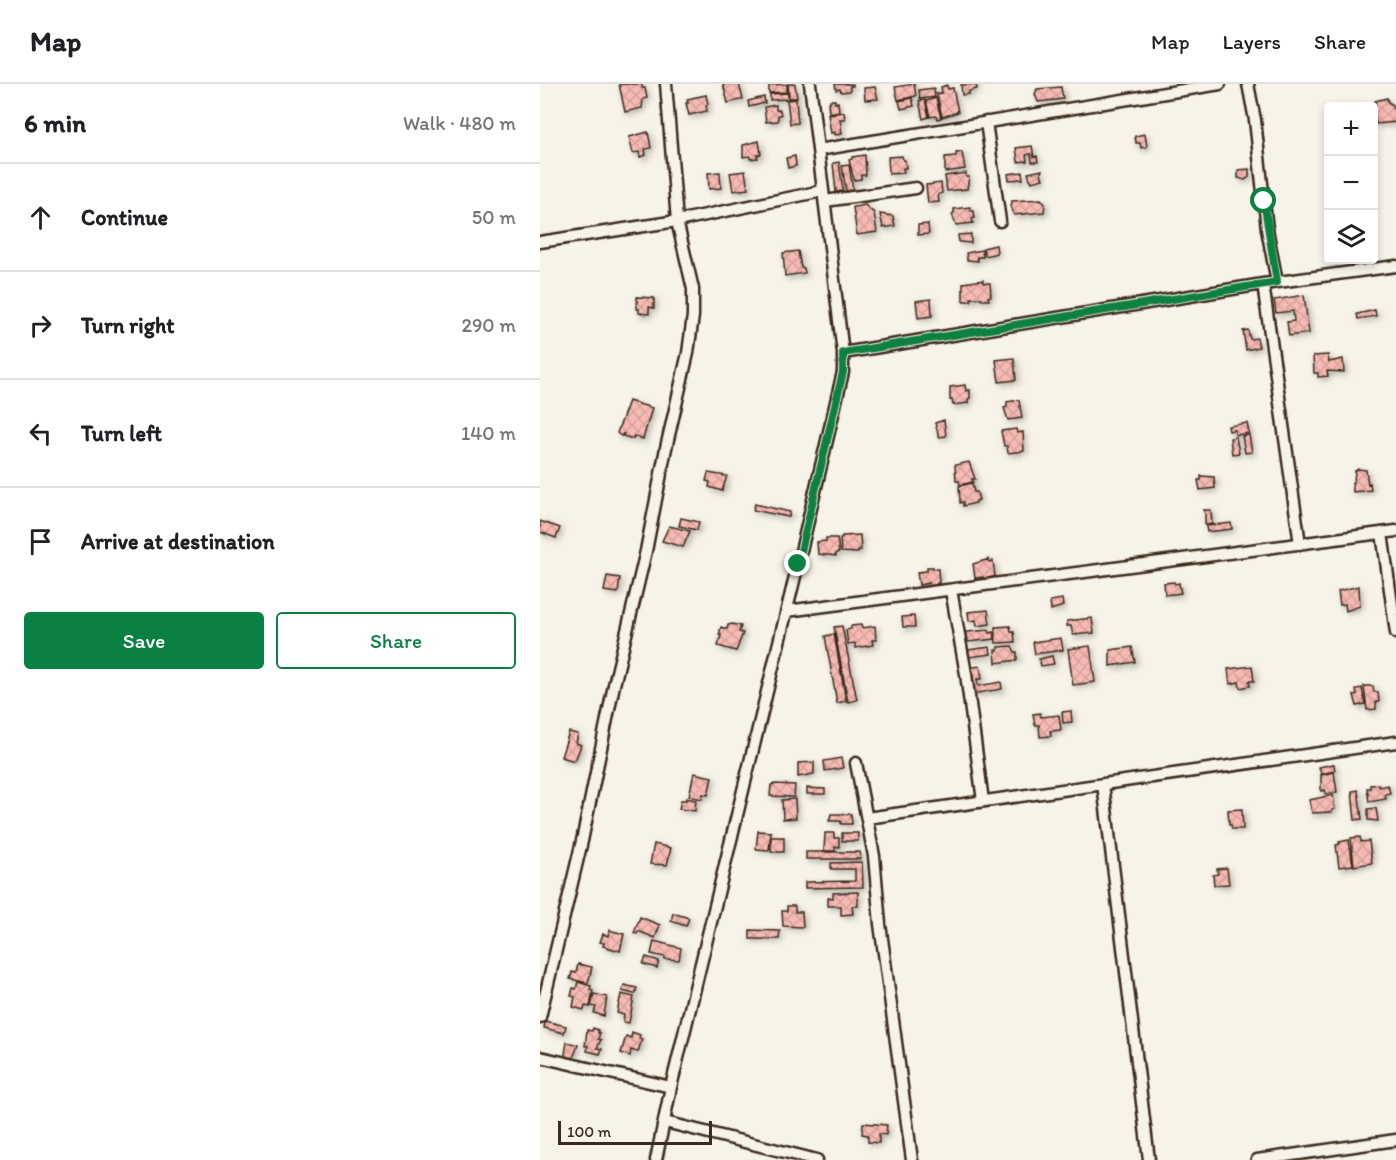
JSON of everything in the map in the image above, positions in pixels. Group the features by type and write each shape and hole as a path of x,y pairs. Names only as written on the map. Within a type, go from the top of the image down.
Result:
{"street":[{"path":"540,1017 582,841 614,685 646,551 666,448 688,353 693,316 693,289 677,221 666,84"},
{"path":"656,1160 671,1087 843,372 843,353 810,84"},
{"path":"818,150 1218,84"},
{"path":"1248,84 1255,120 1267,229 1277,282"},
{"path":"986,122 1000,221"},
{"path":"540,242 824,196 916,188"},
{"path":"843,353 1263,284 1396,266"},
{"path":"1263,284 1300,544"},
{"path":"787,611 1396,531"},
{"path":"1382,533 1396,633"},
{"path":"951,590 966,674 983,801"},
{"path":"867,818 1396,742"},
{"path":"856,763 874,856 880,924 912,1160"},
{"path":"1102,784 1149,1160"},
{"path":"540,1057 671,1087"},
{"path":"665,1122 796,1158 817,1160"},
{"path":"1257,1160 1396,1140"}],"building":[{"path":"619,84 642,84 647,98 643,99 642,108 625,112"},
{"path":"723,84 739,84 743,99 728,103"},
{"path":"787,84 787,92 769,93 769,85"},
{"path":"788,84 795,84 797,98 789,98"},
{"path":"835,84 853,84 853,86 850,86 850,91 841,92 840,89 836,90"},
{"path":"914,84 916,96 898,100 895,87"},
{"path":"976,84 977,89 962,95 961,85"},
{"path":"947,85 948,89 953,88 958,112 942,117 937,94 942,93 941,87"},
{"path":"875,87 878,99 865,100 864,88"},
{"path":"1061,87 1063,99 1038,102 1035,94 1037,89"},
{"path":"934,88 935,97 920,99 919,90"},
{"path":"788,93 788,99 770,100 770,94"},
{"path":"706,95 707,111 689,115 687,99"},
{"path":"764,97 765,103 749,107 748,101"},
{"path":"912,98 914,106 901,109 899,101"},
{"path":"936,98 941,118 937,119 936,116 930,117 926,101"},
{"path":"1387,98 1388,102 1393,105 1396,122 1378,124 1378,102 1375,101"},
{"path":"796,99 798,123 790,124 787,100"},
{"path":"830,100 838,102 839,111 829,113"},
{"path":"925,100 929,117 923,119 919,101"},
{"path":"776,105 776,110 780,110 781,115 778,115 778,121 766,122 764,107"},
{"path":"844,112 845,119 840,119 842,134 831,133 828,114"},
{"path":"648,132 651,148 645,149 646,155 640,157 639,152 633,153 629,137"},
{"path":"1145,134 1147,147 1141,148 1140,143 1136,143 1135,136"},
{"path":"759,141 761,154 757,155 758,158 743,157 743,145"},
{"path":"1032,146 1034,157 1037,156 1038,162 1032,162 1031,154 1026,155 1027,161 1018,162 1016,148"},
{"path":"962,152 965,169 945,172 945,157 956,156 956,153"},
{"path":"865,155 866,175 861,175 861,179 854,180 849,160 852,157"},
{"path":"795,156 796,166 788,168 786,158"},
{"path":"902,156 906,168 903,168 904,173 889,174 888,157"},
{"path":"839,162 843,191 836,192 833,163"},
{"path":"849,165 853,190 846,191 842,166"},
{"path":"1249,169 1249,177 1245,180 1238,178 1238,170"},
{"path":"1042,170 1043,179 1032,182 1028,173"},
{"path":"745,171 748,189 733,191 730,173"},
{"path":"720,172 721,188 709,189 708,173"},
{"path":"1022,172 1023,179 1009,180 1008,174"},
{"path":"966,173 966,177 969,177 967,189 947,191 945,176"},
{"path":"941,183 942,193 938,195 939,202 928,203 926,185"},
{"path":"1041,199 1045,203 1044,212 1014,215 1011,207 1012,201"},
{"path":"865,205 874,213 877,232 857,235 853,207"},
{"path":"970,207 971,211 974,211 973,223 956,225 952,214 954,209"},
{"path":"880,214 893,216 895,226 883,228"},
{"path":"928,224 929,234 918,235 918,225"},
{"path":"971,234 971,243 959,242 958,235"},
{"path":"996,245 997,253 985,256 983,248"},
{"path":"982,250 983,257 977,257 978,261 967,260 966,253"},
{"path":"798,251 801,268 804,268 805,273 785,276 783,253"},
{"path":"983,280 983,283 990,283 989,300 971,298 971,301 963,301 963,283"},
{"path":"1304,295 1309,333 1289,336 1287,322 1294,321 1293,311 1276,313 1274,300"},
{"path":"637,297 654,298 654,308 649,307 649,314 639,313"},
{"path":"931,299 932,316 918,318 916,301"},
{"path":"1375,310 1376,316 1358,319 1357,314"},
{"path":"1248,330 1250,339 1257,338 1259,347 1246,350 1243,331"},
{"path":"1328,355 1329,362 1343,359 1344,372 1327,371 1328,376 1318,377 1318,373 1314,373 1313,356"},
{"path":"1014,358 1016,380 999,382 996,360"},
{"path":"965,385 966,391 970,390 968,403 953,405 950,400 950,387"},
{"path":"1019,400 1022,418 1008,420 1004,408 1007,407 1007,402"},
{"path":"629,401 652,408 643,439 634,436 633,439 623,436 624,433 621,436 617,433"},
{"path":"944,420 946,436 939,437 935,423"},
{"path":"1247,423 1249,433 1235,435 1235,430 1229,431 1228,426"},
{"path":"1016,429 1017,433 1023,432 1024,451 1008,453 1001,431"},
{"path":"1249,435 1252,452 1245,453 1242,436"},
{"path":"1236,437 1239,453 1232,454 1230,438"},
{"path":"969,462 975,479 972,479 973,482 960,485 959,481 956,481 955,465"},
{"path":"1366,470 1371,490 1353,492 1352,482 1354,482 1355,471"},
{"path":"708,473 727,476 722,491 709,487 710,482 706,481"},
{"path":"1201,476 1214,477 1215,488 1200,490 1198,480 1201,480"},
{"path":"972,483 979,500 963,506 963,502 960,503 959,486"},
{"path":"755,504 790,512 789,517 753,510"},
{"path":"1203,510 1211,510 1212,524 1205,525"},
{"path":"681,518 699,522 697,530 679,526"},
{"path":"540,521 560,528 556,538 540,532"},
{"path":"1231,523 1232,529 1207,532 1206,526"},
{"path":"669,526 690,531 683,547 662,541"},
{"path":"860,535 861,550 858,550 858,553 841,552 840,538 842,536"},
{"path":"826,538 837,538 839,552 836,556 818,554 817,542 826,541"},
{"path":"989,559 989,562 993,561 995,576 984,580 983,577 975,578 973,564"},
{"path":"927,567 938,569 939,583 937,585 929,586 929,583 919,585 917,572 927,571"},
{"path":"607,576 620,578 618,593 604,591"},
{"path":"1164,583 1179,583 1181,593 1165,595"},
{"path":"1359,586 1360,606 1346,611 1345,604 1340,605 1338,591"},
{"path":"1062,599 1063,606 1051,610 1050,601"},
{"path":"988,610 990,624 977,626 976,620 969,621 968,612"},
{"path":"914,616 915,627 903,627 902,617"},
{"path":"1092,618 1094,633 1073,635 1071,626 1067,626 1067,621"},
{"path":"728,625 741,626 739,632 743,633 736,651 718,646 721,627 727,629"},
{"path":"861,625 862,628 875,626 876,640 872,640 873,645 855,648 855,643 848,644 846,630 851,629 851,626"},
{"path":"842,626 857,700 848,702 834,627"},
{"path":"1010,626 1011,632 1014,632 1015,642 996,643 995,627"},
{"path":"989,630 990,633 994,632 995,639 968,642 967,632"},
{"path":"834,634 846,701 837,703 825,636"},
{"path":"1061,638 1063,650 1035,654 1033,642"},
{"path":"1012,646 1017,652 1017,660 996,663 995,650 998,650 998,647"},
{"path":"1090,646 1095,682 1073,685 1068,649"},
{"path":"990,647 991,654 969,657 968,650"},
{"path":"1132,647 1135,662 1110,666 1110,650"},
{"path":"1052,656 1054,664 1041,666 1039,659"},
{"path":"980,666 982,679 977,679 978,686 1001,682 1002,689 972,694 967,668"},
{"path":"1252,666 1254,681 1249,681 1250,686 1240,688 1239,682 1230,684 1228,669"},
{"path":"1364,686 1373,686 1374,692 1378,692 1379,702 1376,702 1376,709 1367,710"},
{"path":"1362,688 1365,704 1357,706 1354,695 1357,694 1356,689"},
{"path":"1071,711 1072,722 1063,723 1062,712"},
{"path":"1040,713 1041,717 1059,715 1061,730 1050,731 1051,736 1040,737 1039,725 1035,725 1033,714"},
{"path":"569,732 578,734 576,743 581,745 575,761 561,757"},
{"path":"841,758 843,768 825,771 824,761"},
{"path":"814,762 814,774 798,777 798,763"},
{"path":"1334,764 1335,771 1321,774 1319,767"},
{"path":"1334,772 1337,792 1325,794 1325,790 1321,791 1321,775"},
{"path":"694,773 712,777 708,795 703,794 702,799 689,796"},
{"path":"1378,784 1379,787 1388,785 1390,793 1385,794 1386,799 1369,802 1367,788"},
{"path":"771,785 795,785 794,797 770,796"},
{"path":"807,788 825,789 825,794 807,794"},
{"path":"1358,790 1362,819 1355,820 1352,791"},
{"path":"1333,795 1335,809 1332,812 1312,813 1309,800"},
{"path":"686,798 696,800 695,811 679,809 681,800 686,800"},
{"path":"795,799 796,818 783,819 782,800"},
{"path":"1376,808 1378,821 1368,820 1368,809"},
{"path":"1242,809 1243,829 1232,829 1229,825 1228,810"},
{"path":"831,814 851,814 852,824 829,821"},
{"path":"758,831 771,832 769,850 756,849"},
{"path":"825,833 834,833 834,838 839,838 839,847 835,847 835,851 824,851"},
{"path":"842,833 858,833 858,841 842,841"},
{"path":"771,837 784,837 784,852 771,852"},
{"path":"1360,837 1361,842 1369,841 1372,863 1354,866 1351,838"},
{"path":"1349,840 1353,865 1339,867 1336,845"},
{"path":"654,844 671,848 667,865 650,864"},
{"path":"806,852 860,852 861,859 806,859"},
{"path":"862,862 863,887 805,888 805,882 855,881 855,869 831,869 831,863"},
{"path":"1227,868 1229,884 1214,885 1213,875 1218,874 1217,869"},
{"path":"858,892 858,906 852,906 853,914 841,915 841,906 828,906 828,898 833,898 833,893"},
{"path":"787,906 795,906 795,912 802,912 803,927 783,926 782,911 787,911"},
{"path":"673,913 689,918 686,926 671,921"},
{"path":"640,917 660,925 655,938 638,931 637,934 634,933"},
{"path":"609,930 624,934 620,951 603,946 604,943 600,942 603,934 608,936"},
{"path":"750,930 780,931 779,939 750,939"},
{"path":"654,941 681,948 679,960 665,959 665,957 651,954"},
{"path":"646,957 659,961 657,968 643,964"},
{"path":"578,964 592,967 588,983 570,979 572,972 576,973"},
{"path":"578,982 591,986 590,990 593,990 590,1007 585,1006 584,1010 573,1007 575,997 571,996"},
{"path":"624,985 637,988 635,994 622,991"},
{"path":"594,994 607,997 604,1016 594,1013 596,1007 591,1006"},
{"path":"621,994 634,997 629,1023 623,1022 624,1015 617,1013"},
{"path":"545,1021 566,1026 564,1033 544,1028"},
{"path":"593,1028 600,1033 598,1039 601,1040 597,1048 602,1049 600,1054 587,1051 588,1046 585,1046 587,1030 592,1031"},
{"path":"632,1032 640,1035 639,1039 642,1039 638,1052 631,1050 630,1056 621,1053 626,1036 631,1038"},
{"path":"567,1042 578,1045 572,1061 564,1060"},
{"path":"863,1123 887,1125 886,1135 879,1134 879,1143 868,1142 868,1135 862,1134"}],"route":[{"path":"798,564 843,372 843,353 1277,282 1264,201"}]}
